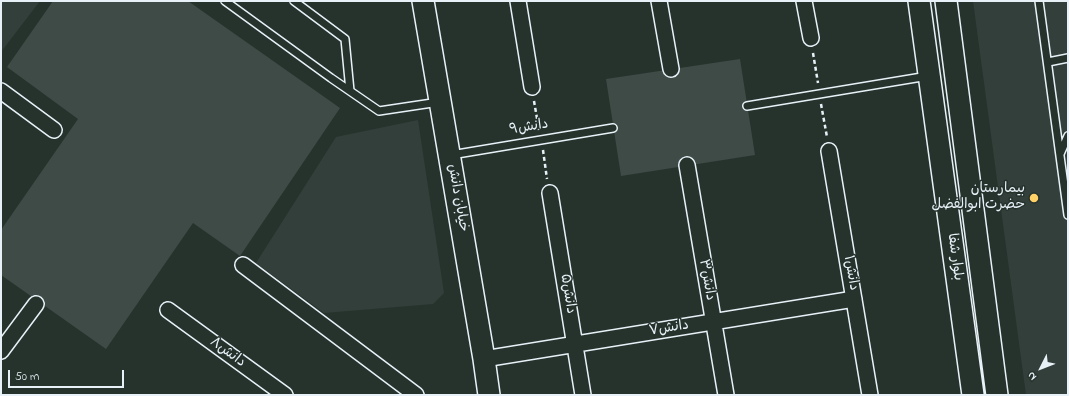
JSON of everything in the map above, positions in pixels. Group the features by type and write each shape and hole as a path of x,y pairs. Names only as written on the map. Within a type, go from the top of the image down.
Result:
{"main road":[{"name":"خیابان دانش","path":"423,1 484,359 488,395"},
{"name":"بلوار شفا","path":"919,1 973,395"},
{"name":"بلوار شفا","path":"946,1 997,395"}],"street":[{"path":"518,1 532,87"},
{"path":"660,1 671,69"},
{"path":"804,1 810,38"},
{"path":"1,91 54,130"},
{"name":"دانش۱","path":"829,151 870,395"},
{"name":"دانش۳","path":"687,165 726,395"},
{"name":"دانش۵","path":"550,193 584,395"},
{"path":"243,264 416,395"},
{"name":"دانش۷","path":"484,359 854,299"},
{"path":"1,351 36,304"},
{"name":"دانش۸","path":"168,310 285,395"}],"lane":[{"path":"225,1 379,111 440,101"},
{"path":"294,1 345,39 350,91"},
{"path":"1039,1 1068,215"},
{"path":"1048,62 1068,58"},
{"path":"747,106 929,76"},
{"name":"دانش۹","path":"449,155 614,128"},
{"path":"1060,154 1068,136"}],"path":[{"path":"810,38 829,151"},
{"path":"532,87 550,193"}],"shaded area":[{"path":"1,1 40,1 1,52"},
{"path":"53,1 188,1 340,108 240,256 193,223 106,349 1,275 1,230 78,119 7,67"},
{"name":"بیمارستان حضرت ابوالفضل","path":"973,1 1068,1 1068,395 1026,395"},
{"path":"740,59 755,155 621,176 606,79"},
{"path":"418,120 444,293 433,304 324,313 256,263 336,137"}],"place":[{"name":"بیمارستان حضرت ابوالفضل","path":"1034,198"}]}
